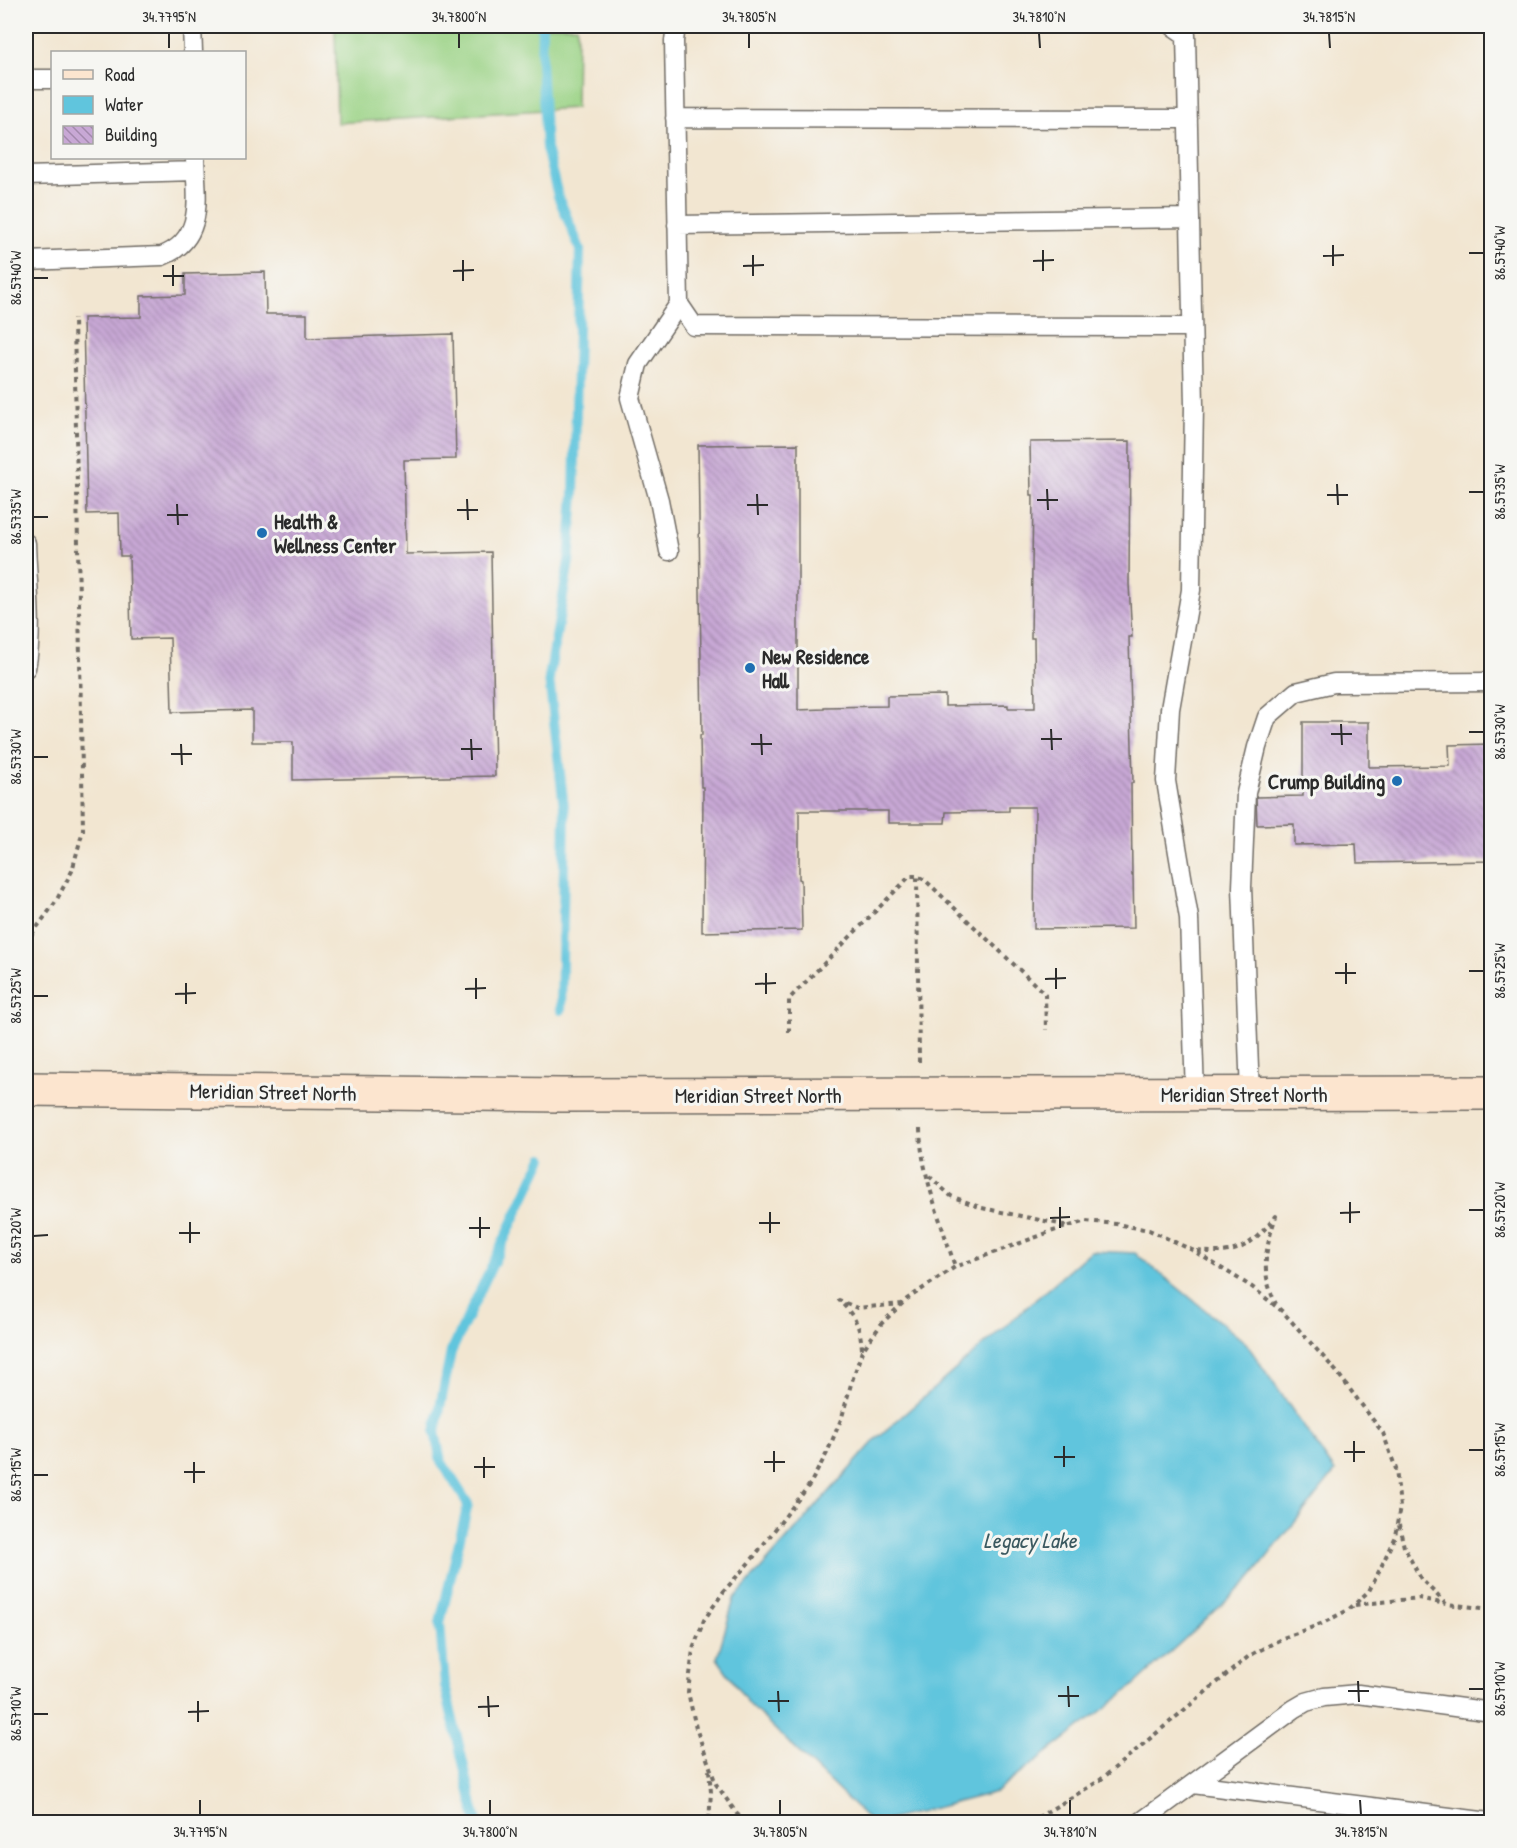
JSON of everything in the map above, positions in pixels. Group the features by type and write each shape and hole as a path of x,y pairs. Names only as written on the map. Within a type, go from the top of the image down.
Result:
{"street":[{"name":"Meridian Street North","path":"26,1089 561,1095 1491,1093"}],"lane":[{"path":"192,26 193,51"},
{"path":"676,26 674,40 678,304 694,326 1192,327"},
{"path":"1173,26 1186,35 1194,405 1191,590 1170,709 1166,781 1189,918 1195,1094"},
{"path":"26,79 51,79"},
{"path":"675,118 1188,119"},
{"path":"26,176 195,164 196,214 193,229 184,243 174,252 162,256 26,261"},
{"path":"677,225 1190,218"},
{"path":"669,551 659,500 630,398 638,364 678,304"},
{"path":"26,543 28,629 26,668"},
{"path":"1250,1094 1242,888 1246,793 1267,717 1296,692 1334,683 1491,682"},
{"path":"1141,1822 1294,1709 1324,1696 1358,1695 1491,1712"},
{"path":"1193,1784 1489,1822"}],"path":[{"path":"26,942 55,903 72,871 82,830 74,318"},
{"path":"789,1032 789,999 910,876 917,876 925,880 1045,994 1046,1030"},
{"path":"917,876 921,1146 955,1267"},
{"path":"928,1176 951,1196 982,1208 1069,1226"},
{"path":"1192,1250 1216,1253 1240,1250 1258,1238 1276,1216 1266,1246 1265,1274 1268,1289 1278,1308"},
{"path":"746,1822 737,1814 716,1784 696,1728 688,1692 693,1649 704,1620 724,1591 753,1558 810,1484 827,1453 842,1417 850,1384 862,1351 882,1323 903,1304 955,1267 1086,1221 1116,1224 1149,1230 1192,1250 1252,1287 1278,1308 1336,1371 1383,1433 1396,1469 1400,1507 1398,1521 1395,1536 1369,1591 1353,1606 1321,1624 1283,1638 1249,1656 1099,1781 1030,1822"},
{"path":"862,1351 860,1328 853,1314 839,1300 857,1308 903,1304"},
{"path":"1398,1521 1404,1547 1421,1580 1446,1604"},
{"path":"1353,1606 1419,1598 1446,1604 1491,1609"},
{"path":"709,1763 711,1792 709,1822"}],"green space":[{"path":"335,26 577,26 576,108 337,123"}],"water":[{"name":"Legacy Lake","path":"1091,1251 1135,1253 1246,1343 1335,1472 1248,1581 1131,1688 996,1792 881,1822 871,1822 749,1704 717,1658 734,1599 877,1438"}],"building":[{"name":"Health & Wellness Center","path":"265,272 266,314 307,314 307,338 453,334 456,459 404,460 406,554 491,552 495,776 293,780 293,742 252,742 252,710 172,712 170,638 131,639 129,556 120,556 119,513 87,514 83,318 141,317 141,296 185,295 185,274"},
{"name":"New Residence Hall","path":"1130,441 1129,584 1132,637 1129,637 1134,928 1034,929 1035,807 1009,807 1009,811 946,812 945,823 888,823 888,811 799,811 802,930 702,932 703,787 701,787 700,735 702,735 698,445 798,444 798,710 824,709 824,707 887,706 887,696 945,695 945,706 1008,705 1008,708 1035,708 1034,638 1031,638 1033,495 1031,495 1030,442"},
{"name":"Crump Building","path":"1303,722 1369,722 1369,767 1450,766 1449,745 1492,744 1492,861 1357,863 1356,844 1294,845 1294,824 1257,825 1256,797 1303,796"}],"waterway":[{"path":"542,26 541,63 546,148 558,196 580,249 574,494 569,561 549,678 565,816 561,1010"},
{"path":"477,1822 445,1686 440,1623 468,1504 441,1461 435,1432 451,1352 543,1158"}],"place":[{"name":"Health & Wellness Center","path":"262,533"},
{"name":"New Residence Hall","path":"750,668"},
{"name":"Crump Building","path":"1397,781"}]}
